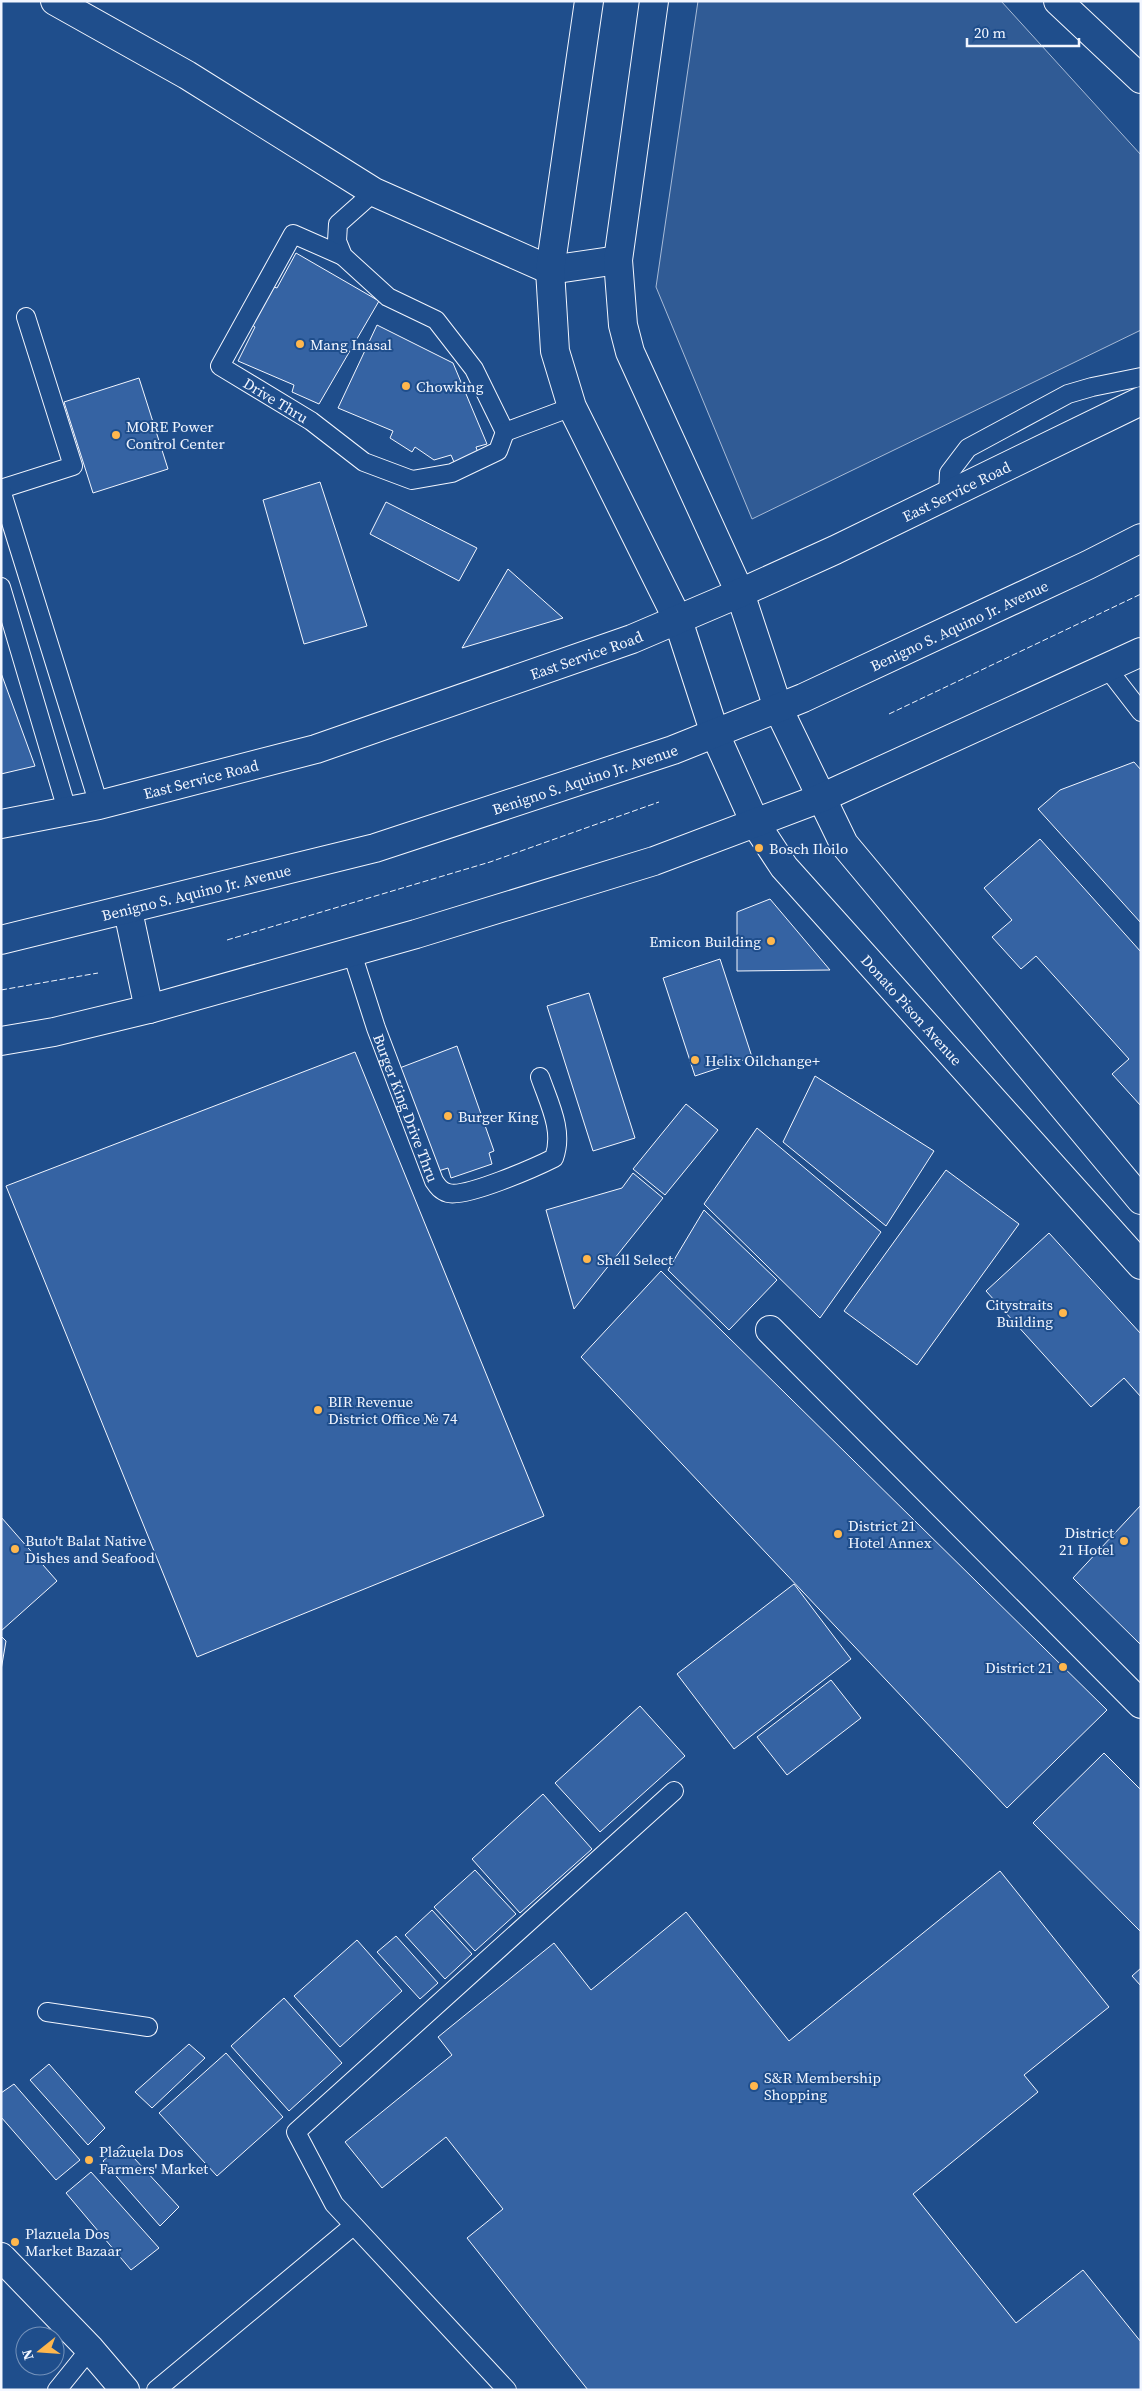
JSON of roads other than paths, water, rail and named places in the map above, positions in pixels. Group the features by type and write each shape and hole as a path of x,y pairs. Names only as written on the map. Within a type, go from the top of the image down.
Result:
{"main road":[{"path":"55,1 187,75 374,192 550,270 618,260"},
{"name":"Donato Pison Avenue","path":"589,1 550,270 555,351 572,407 678,620 715,734 756,823 784,867 1141,1265"},
{"path":"654,1 618,260 623,324 630,352 740,593 778,708 844,844 1141,1200"},
{"path":"1058,1 1141,78"},
{"name":"East Service Road","path":"1,824 99,805 316,749 623,643 740,593 1141,401"},
{"name":"Benigno S. Aquino Jr. Avenue","path":"1,940 128,911 375,848 673,750 778,708 1088,566 1141,538"},
{"path":"1,1040 54,1032 150,1009 352,953 654,861 821,798 1141,652"},
{"path":"128,911 150,1009"},
{"path":"770,1330 1141,1704"},
{"path":"1,2257 90,2349 124,2390"}],"lane":[{"path":"374,192 338,224 337,241 343,256 388,297 436,320 474,369 505,432 572,407"},
{"name":"Drive Thru","path":"343,256 293,234 220,366 311,421 364,462 412,480 452,473 498,451 505,432"},
{"path":"26,317 73,466 1,489 99,805"},
{"path":"948,494 949,473 968,448 1068,394 1092,386 1141,378"},
{"path":"1,587 67,810"},
{"path":"1107,668 1141,712"},
{"name":"Burger King Drive Thru","path":"352,953 376,1028 434,1181 440,1189 449,1194 460,1193 511,1176 554,1158 559,1145 556,1125 540,1077"},
{"path":"507,2390 334,2204 296,2132 674,1790"},
{"path":"47,2012 148,2027"},
{"path":"156,2390 353,2226"},
{"path":"57,2390 90,2349"}],"place":[{"name":"Mang Inasal","path":"300,344"},
{"name":"Chowking","path":"406,386"},
{"name":"MORE Power Control Center","path":"116,435"},
{"name":"Bosch Iloilo","path":"759,848"},
{"name":"Emicon Building","path":"771,941"},
{"name":"Helix Oilchange+","path":"695,1060"},
{"name":"Burger King","path":"448,1116"},
{"name":"Shell Select","path":"587,1259"},
{"name":"Citystraits Building","path":"1063,1313"},
{"name":"BIR Revenue District Office № 74","path":"318,1410"},
{"name":"District 21 Hotel Annex","path":"838,1534"},
{"name":"District 21 Hotel","path":"1124,1541"},
{"name":"Buto't Balat Native Dishes and Seafood","path":"15,1549"},
{"name":"District 21","path":"1063,1667"},
{"name":"S&R Membership Shopping","path":"754,2086"},
{"name":"Plazuela Dos Farmers' Market","path":"89,2160"},
{"name":"Plazuela Dos Market Bazaar","path":"15,2242"}]}
